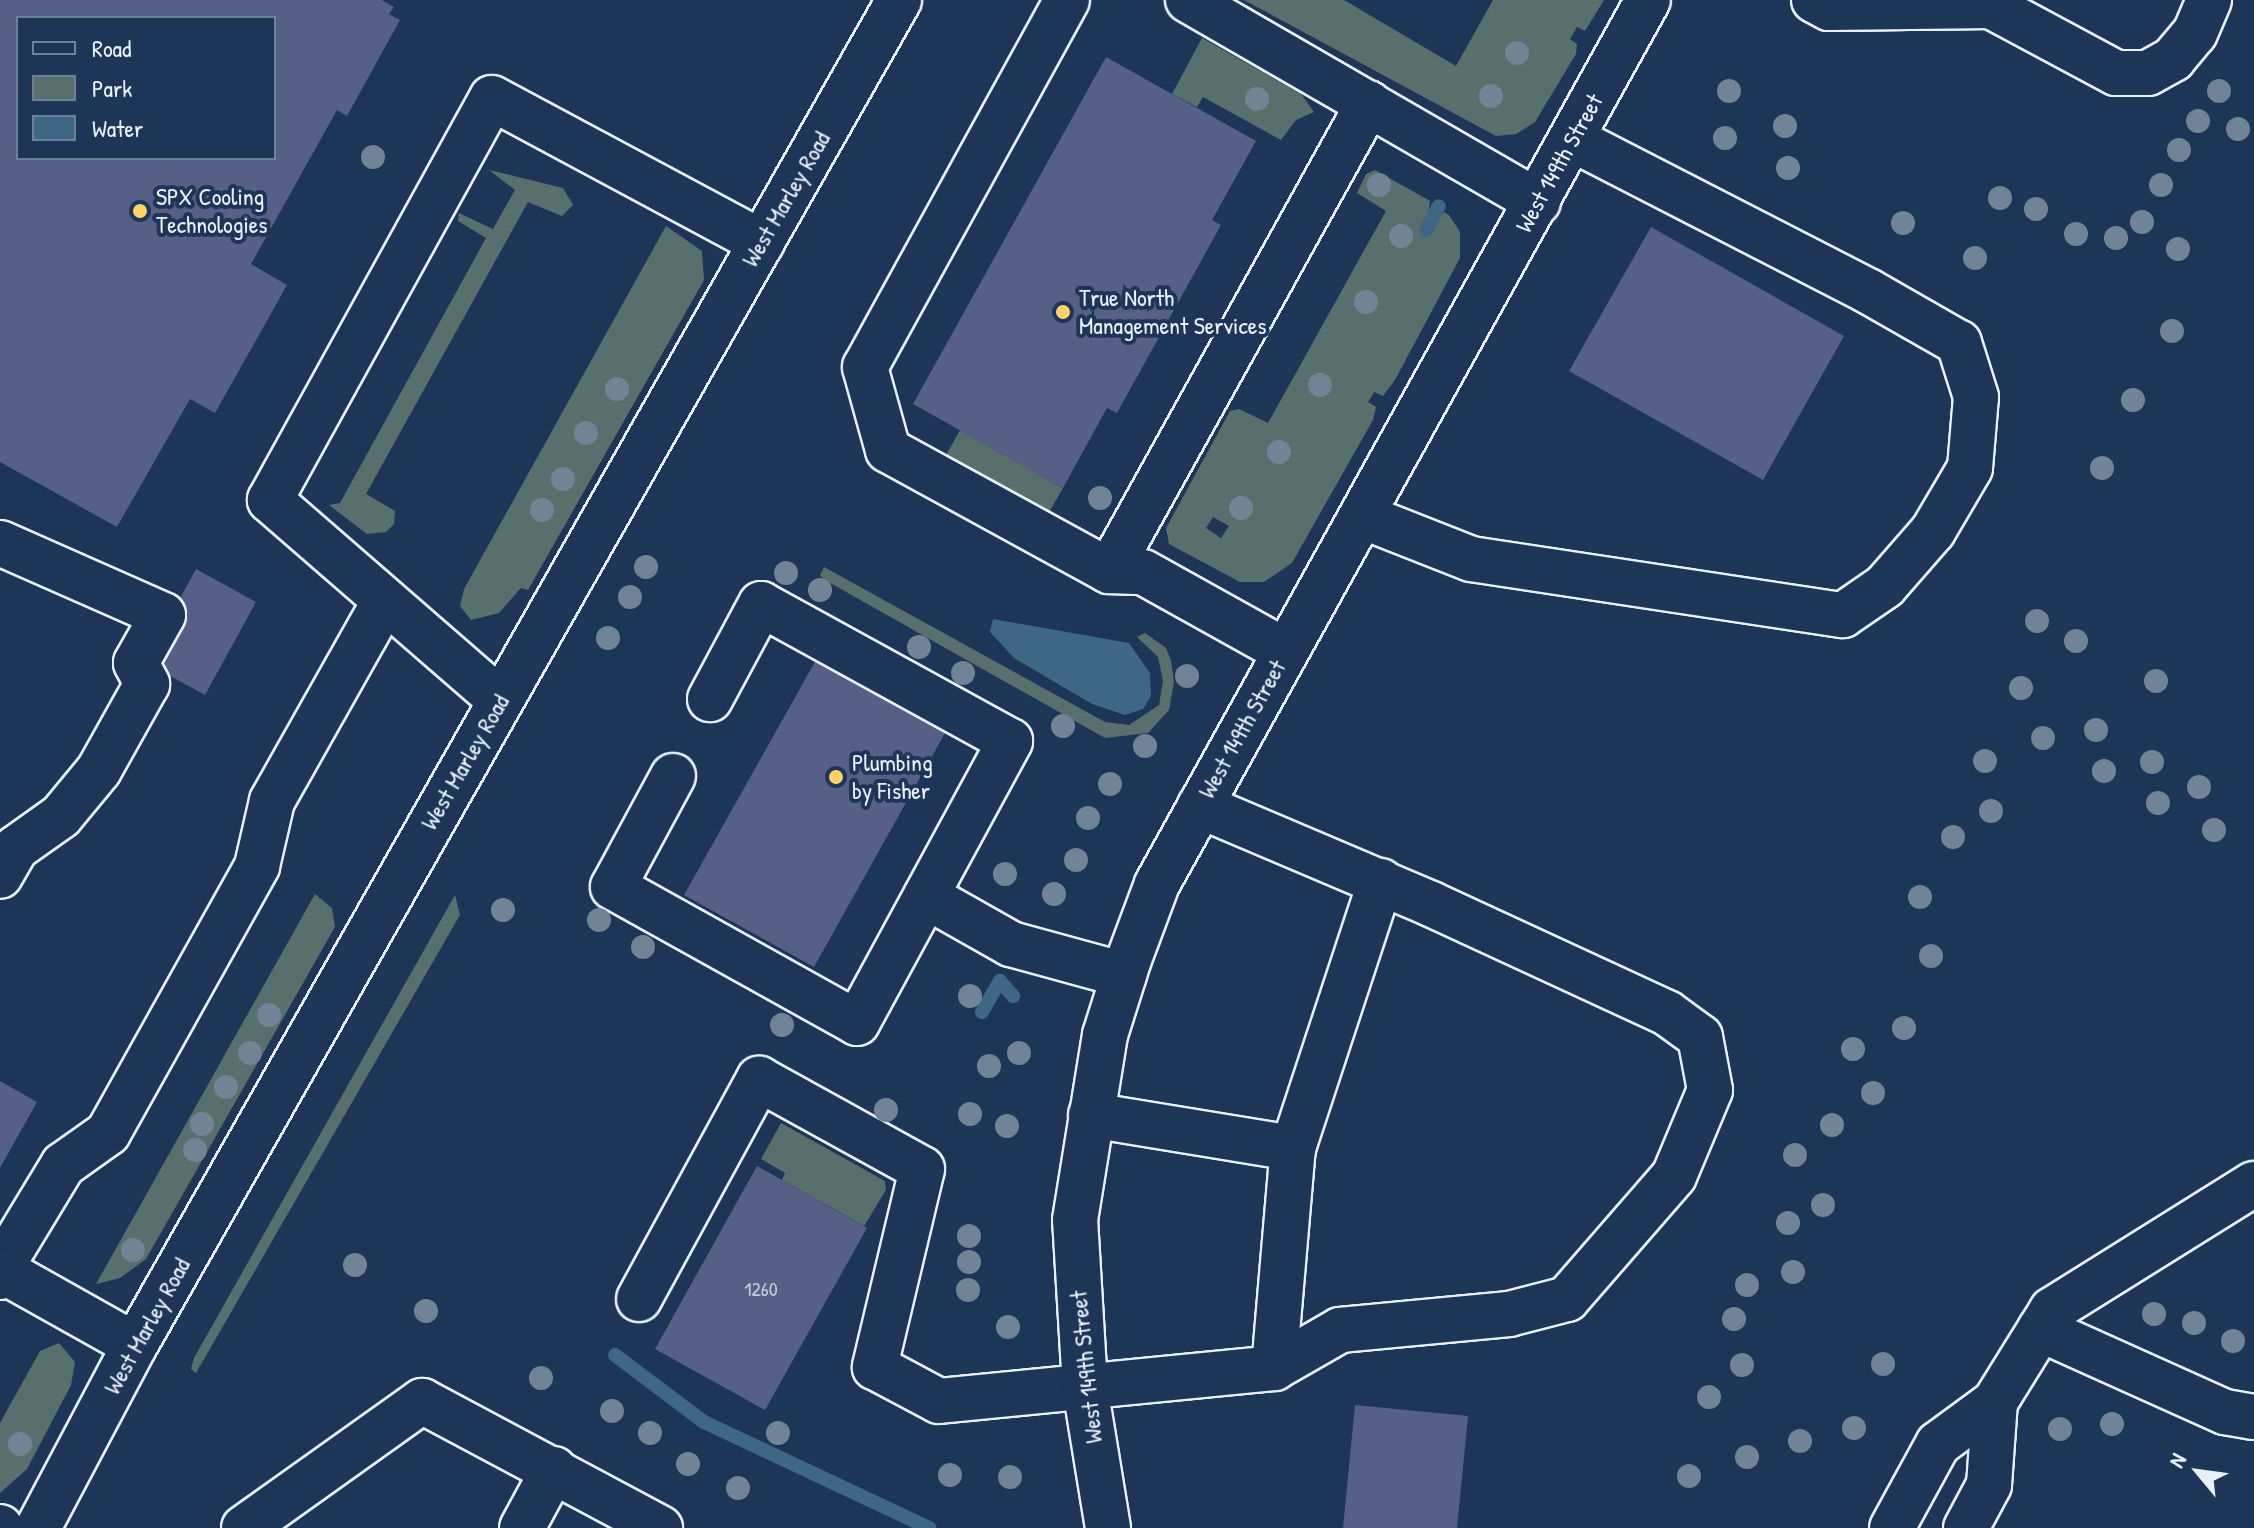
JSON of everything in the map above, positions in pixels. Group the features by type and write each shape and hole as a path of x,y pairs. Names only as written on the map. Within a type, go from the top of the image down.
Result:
{"street":[{"name":"West Marley Road","path":"38,1528 135,1345 899,0"},
{"path":"1067,0 865,367 888,450 1109,571 1143,572 1285,651"},
{"path":"1188,0 1538,202"},
{"name":"West 149th Street","path":"1108,1528 1085,1387 1075,1220 1105,1035 1124,975 1157,884 1648,0"},
{"path":"1814,0 1829,8 1991,6 2116,73 2148,73 2173,59 2195,33 2209,0"},
{"path":"500,700 383,604 270,500 492,98 762,243"},
{"path":"1109,571 1369,103"},
{"path":"1362,516 1471,559 1843,615 1885,586 1933,531 1970,468 1976,397 1959,343 1868,291 1572,139"},
{"path":"0,543 163,615 136,663 147,684 99,770 61,816 5,854"},
{"path":"135,1345 1,1273 63,1165 108,1133 257,866 272,801 383,604"},
{"path":"673,776 613,887 857,1023 1010,741 761,604 710,699"},
{"path":"639,1299 759,1079 922,1169 875,1367 939,1401 1274,1368 1340,1330 1509,1314 1567,1299 1674,1176 1710,1090 1700,1037 1667,1013 1381,881 1200,806"},
{"path":"1274,1368 1293,1148 1381,881"},
{"path":"926,896 1011,944 1124,975"},
{"path":"1091,1115 1293,1148"},
{"path":"1892,1528 1938,1444 1995,1402 2052,1310 2254,1184"},
{"path":"2040,1329 2225,1412 2254,1417"},
{"path":"244,1528 422,1401 660,1528"},
{"path":"1966,1528 1989,1485 1995,1402"},
{"path":"522,1528 554,1469"}],"green space":[{"path":"1244,0 1344,0 1456,66 1493,0 1604,0 1585,31 1577,27 1570,39 1577,44 1576,54 1535,122 1516,134 1496,136"},
{"path":"1202,38 1301,94 1314,112 1296,120 1281,140 1203,97 1197,107 1172,94"},
{"path":"489,170 563,188 573,205 562,216 528,202 366,494 395,511 394,524 386,532 367,534 329,505 340,503 486,238 458,221 459,213 493,229 515,190"},
{"path":"1375,170 1430,201 1428,216 1437,221 1444,212 1449,215 1460,232 1460,258 1395,380 1383,396 1374,392 1368,402 1376,407 1373,420 1292,563 1264,582 1240,582 1169,544 1166,528 1230,411 1239,409 1268,423 1386,211 1357,193 1366,174","holes":["1213,517 1229,526 1221,538 1206,528"]},
{"path":"666,226 702,251 704,280 528,590 521,588 499,613 471,620 460,606 464,589"},
{"path":"960,430 1063,488 1048,514 945,457"},
{"path":"824,567 1105,722 1129,725 1159,705 1163,681 1158,657 1137,637 1145,633 1166,648 1171,660 1174,682 1169,710 1148,733 1105,738 825,580 820,575"},
{"path":"315,894 332,908 335,927 146,1259 120,1278 96,1284"},
{"path":"455,895 460,915 196,1373 191,1369 194,1358"},
{"path":"781,1123 885,1181 886,1190 864,1226 782,1180 785,1173 761,1159"},
{"path":"59,1343 75,1362 71,1385 27,1469 0,1493 0,1423 40,1351"}],"water":[{"path":"993,619 1129,643 1150,673 1151,696 1143,709 1125,715 1092,704 1014,658 990,632"}],"building":[{"name":"SPX Cooling Technologies","path":"0,0 382,0 394,7 389,14 400,20 347,116 337,110 251,264 287,285 215,413 190,399 117,527 0,462"},
{"name":"True North Management Services","path":"1106,57 1256,141 1212,220 1221,225 1117,413 1107,408 1063,488 913,404"},
{"path":"1651,227 1844,336 1763,480 1569,371"},
{"path":"196,569 256,602 205,695 145,662"},
{"name":"Plumbing by Fisher","path":"816,660 945,733 814,967 684,895"},
{"path":"0,1081 37,1102 0,1168"},
{"path":"757,1166 867,1228 765,1410 655,1349"},
{"path":"1355,1405 1468,1416 1457,1528 1343,1528"}],"waterway":[{"path":"1426,230 1439,206"},
{"path":"982,1012 1000,981 1013,996"},
{"path":"615,1355 704,1422 929,1528"}],"place":[{"name":"SPX Cooling Technologies","path":"140,211"},
{"name":"True North Management Services","path":"1063,312"},
{"name":"Plumbing by Fisher","path":"836,777"}]}
